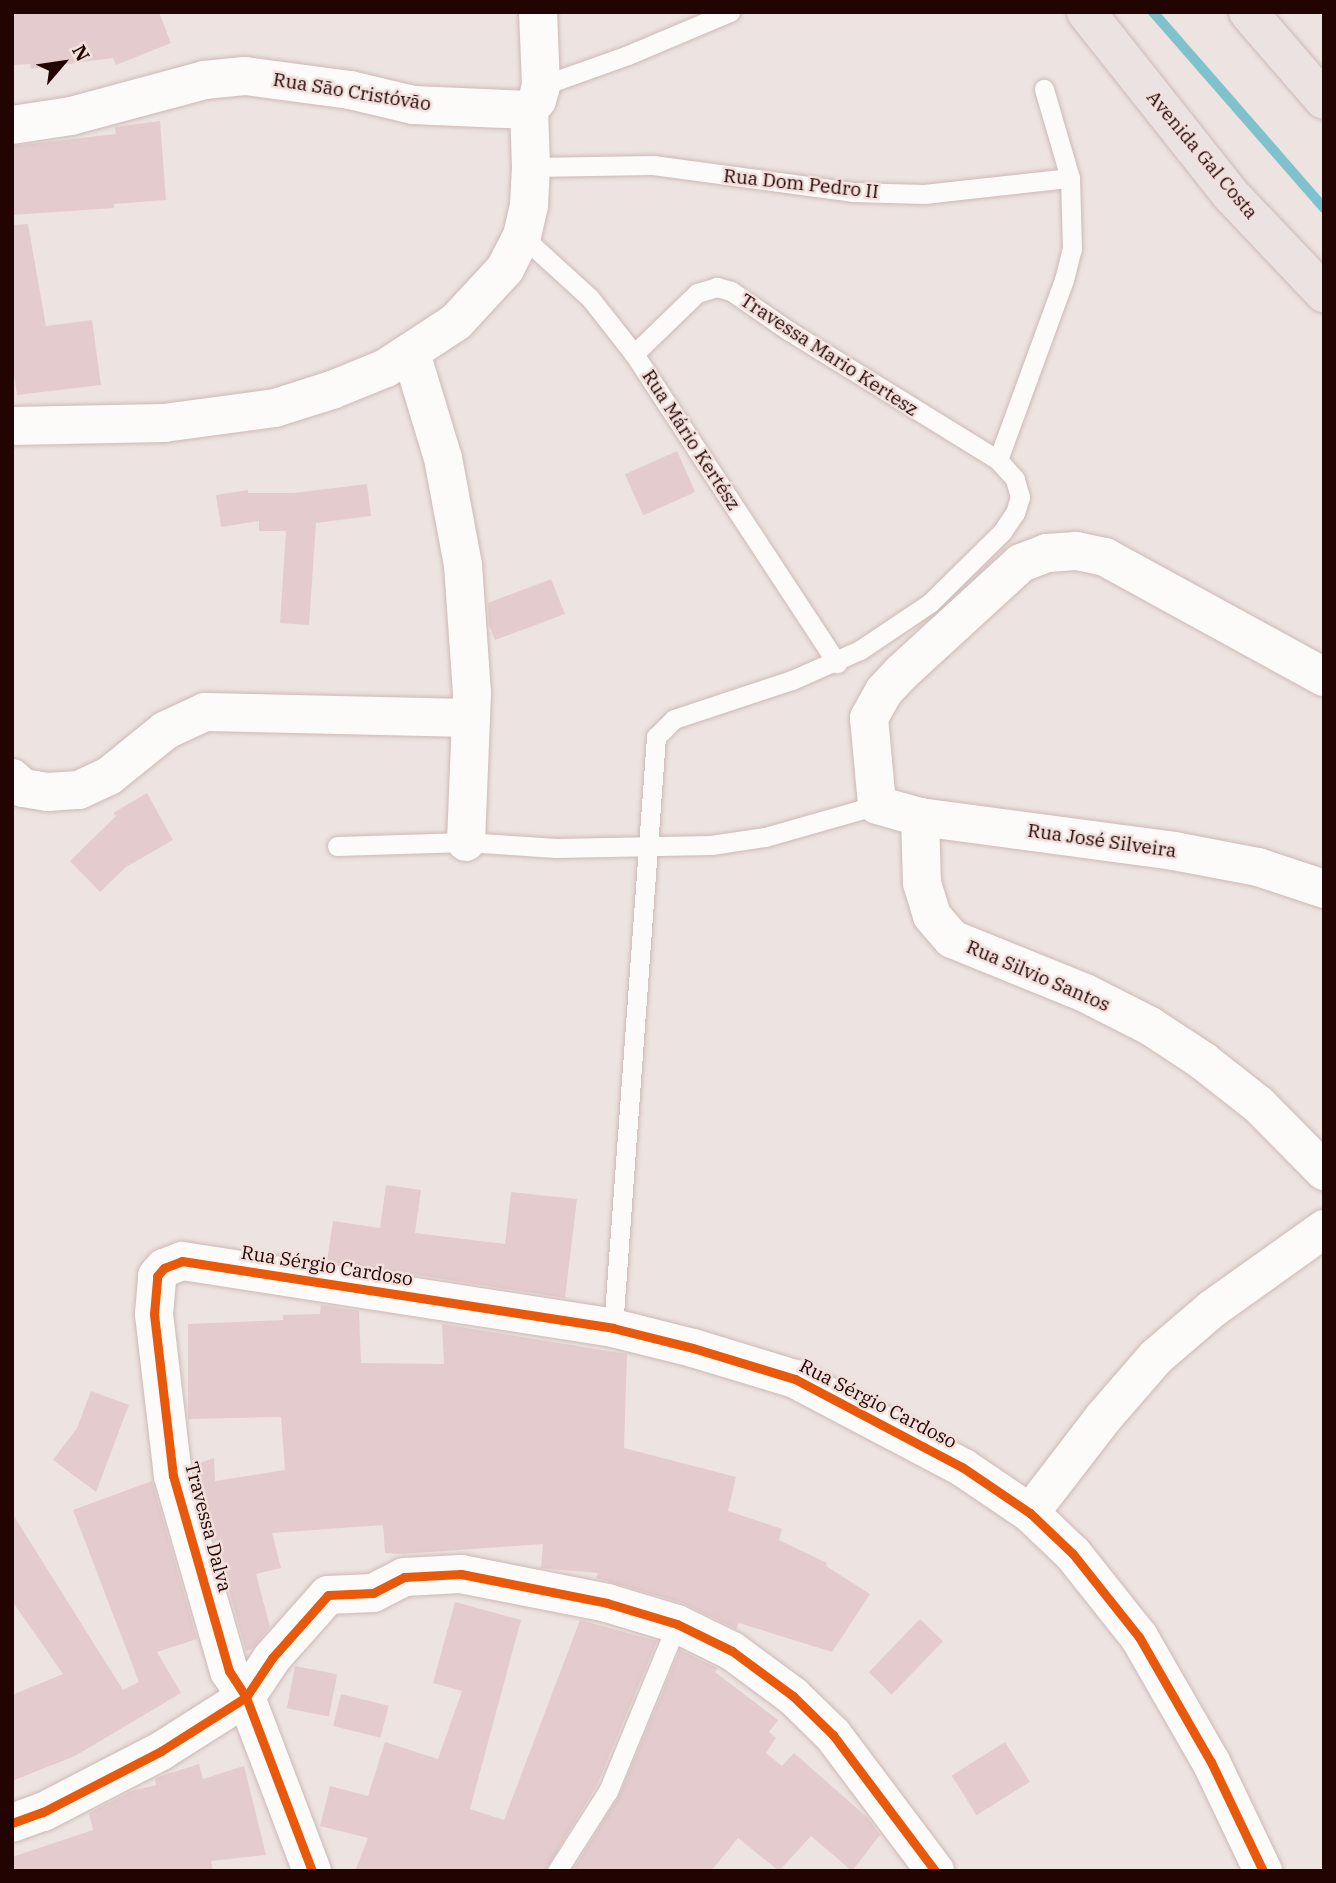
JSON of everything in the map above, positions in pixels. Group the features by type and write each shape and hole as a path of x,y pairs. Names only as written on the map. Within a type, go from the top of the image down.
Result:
{"main road":[{"name":"Avenida Gal Costa","path":"1086,12 1230,194 1324,293"},
{"path":"1262,18 1324,100"}],"street":[{"path":"12,426 164,423 275,408 332,390 386,368 456,322 505,269 522,236 531,167 538,12"},
{"name":"Rua São Cristóvão","path":"12,125 71,116 204,80 245,76 350,90 413,105 535,98"},
{"path":"411,353 443,458 463,565 472,666 466,842"},
{"path":"877,805 869,718 875,705 901,673 1021,563 1046,553 1076,551 1105,557 1324,677"},
{"path":"17,783 48,792 79,790 109,776 166,730 205,712 471,718"},
{"name":"Rua José Silveira","path":"877,805 920,817 1174,850 1258,867 1324,889"},
{"name":"Rua Silvio Santos","path":"920,817 922,883 932,915 952,939 1085,993 1150,1026 1203,1061 1259,1105 1324,1171"},
{"path":"1030,1513 1104,1416 1156,1357 1212,1309 1324,1228"},
{"name":"Rua Sérgio Cardoso","path":"157,1276 164,1268 182,1261 613,1328 693,1348 795,1380 962,1467 1030,1513 1073,1553 1139,1637 1211,1762 1263,1871"},
{"name":"Travessa Dalva","path":"157,1276 154,1314 173,1475 229,1671 246,1697 312,1871"},
{"path":"12,1823 43,1812 161,1751 246,1697 272,1658 328,1595 373,1593 404,1577 461,1574 607,1603 677,1624 732,1651 793,1696 832,1735 935,1871"}],"lane":[{"path":"535,98 730,12"},
{"path":"613,1328 656,737 674,719 837,663 930,603 1002,532 1015,513 1020,497 1015,479 998,460 1069,259 1073,222 1070,178 1044,89"},
{"name":"Rua Dom Pedro II","path":"531,167 653,165 782,185 924,194 1070,178"},
{"name":"Rua Mário Kertész","path":"522,236 590,298 634,354 837,663"},
{"name":"Travessa Mario Kertesz","path":"634,354 697,293 717,287 731,291 789,331 998,460"},
{"path":"337,846 466,842 556,848 711,845 765,837 877,805"},
{"path":"557,1871 608,1791 677,1624"}],"building":[{"path":"12,12 159,12 171,43 116,65 113,58 31,69 30,64 12,65"},
{"path":"160,121 166,200 114,204 114,208 12,215 12,146 116,134 115,127"},
{"path":"28,224 46,326 92,320 101,385 17,395 12,360 12,225"},
{"path":"677,451 695,492 643,515 625,474"},
{"path":"367,484 371,516 316,523 309,625 280,623 286,531 259,531 259,521 221,527 216,495 248,490 248,493 293,493"},
{"path":"551,579 565,614 495,640 489,625 488,603"},
{"path":"147,793 173,840 126,867 100,892 70,861 116,816 113,813"},
{"path":"386,1185 421,1190 415,1233 505,1244 511,1192 577,1199 565,1298 327,1261 333,1221 380,1228"},
{"path":"321,1305 359,1311 361,1363 444,1364 442,1324 627,1354 624,1448 736,1477 728,1511 782,1529 779,1540 827,1563 826,1566 870,1594 832,1652 739,1623 736,1629 683,1603 596,1578 598,1573 541,1568 543,1544 403,1554 385,1553 383,1525 272,1533 281,1568 256,1574 270,1627 252,1649 246,1651 194,1465 214,1458 215,1481 285,1470 281,1417 188,1419 188,1324 283,1320 283,1315 320,1314"},
{"path":"91,1391 129,1405 96,1492 53,1460 77,1428"},
{"path":"152,1481 197,1639 157,1652 181,1693 75,1756 12,1781 12,1695 63,1674 12,1601 12,1513 123,1690 139,1682 73,1510"},
{"path":"455,1602 521,1620 470,1809 504,1820 580,1620 657,1641 597,1785 545,1871 355,1871 368,1838 320,1826 330,1786 368,1796 385,1742 438,1759 462,1691 433,1683"},
{"path":"920,1619 943,1641 892,1694 869,1672"},
{"path":"680,1650 717,1668 715,1672 778,1720 769,1732 776,1738 766,1753 782,1766 794,1753 868,1818 880,1835 852,1871 811,1836 779,1871 738,1838 711,1871 572,1871 619,1796"},
{"path":"295,1666 337,1674 329,1716 287,1708"},
{"path":"341,1694 389,1706 381,1738 333,1726"},
{"path":"1005,1742 1030,1782 976,1815 952,1775"},
{"path":"199,1764 203,1779 244,1766 266,1855 211,1861 213,1871 12,1871 12,1857 93,1830 89,1813 132,1791 156,1785 155,1779 161,1776"}],"waterway":[{"path":"1153,12 1324,208"}],"cycle path":[{"path":"312,1871 246,1697 229,1671 173,1476 154,1314 157,1276 164,1268 182,1261 613,1328 693,1348 795,1379 962,1467 1030,1513 1073,1554 1139,1637 1211,1762 1263,1871"},
{"path":"12,1823 43,1812 161,1751 246,1697 272,1658 328,1595 373,1593 404,1577 461,1574 607,1603 677,1624 732,1651 793,1696 833,1735 935,1871"}]}
